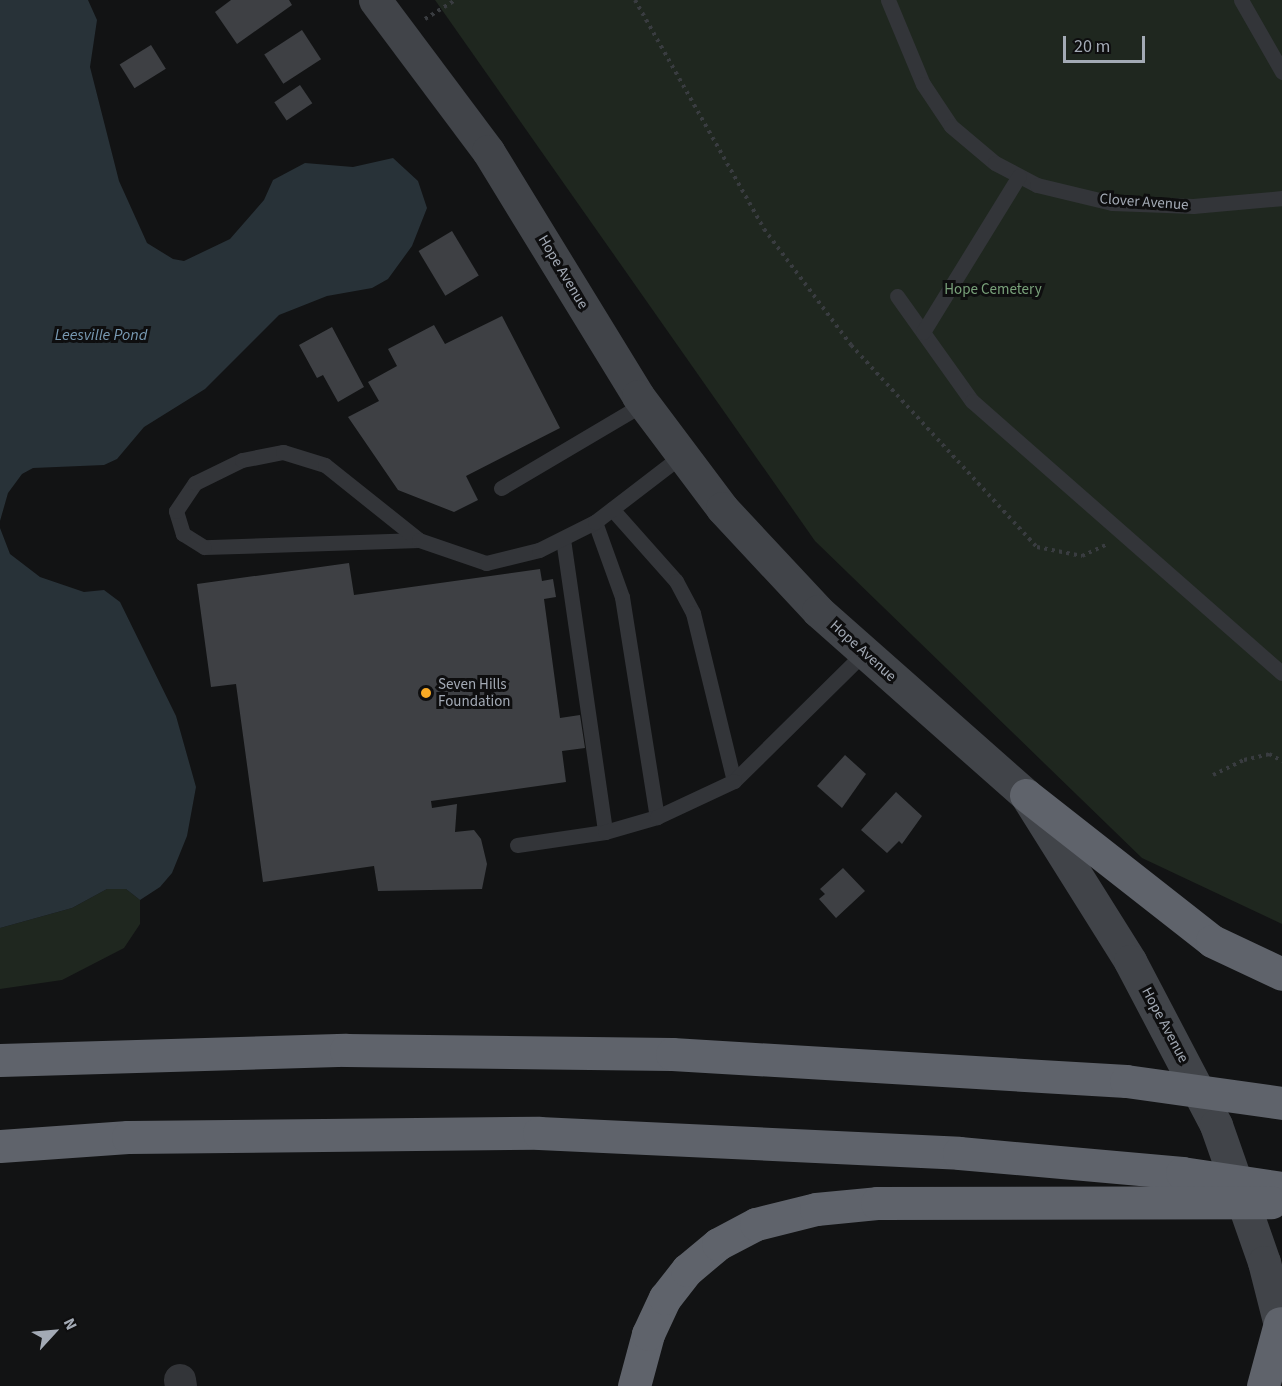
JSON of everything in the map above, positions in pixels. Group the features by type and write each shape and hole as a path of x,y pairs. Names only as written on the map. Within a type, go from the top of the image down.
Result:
{"highway":[{"path":"1026,795 1212,941 1282,974"},
{"path":"0,1060 252,1050 649,1053 1126,1081 1277,1103"},
{"path":"0,1146 159,1137 540,1133 958,1153 1160,1171 1282,1188"},
{"path":"634,1386 648,1334 665,1298 687,1270 718,1244 756,1224 816,1209 877,1203 1282,1203"},
{"path":"1263,1386 1281,1328"}],"main road":[{"name":"Hope Avenue","path":"375,0 488,151 644,404 681,456 770,562 864,653 1026,795 1130,961 1216,1125 1264,1262 1281,1328"}],"lane":[{"name":"Clover Avenue","path":"888,0 923,84 951,126 995,163 1019,176 1037,185 1112,203 1193,206 1282,198"},
{"path":"1241,0 1282,72"},
{"path":"923,332 1019,176"},
{"path":"897,296 972,401 1282,673"},
{"path":"501,488 644,404"},
{"path":"419,540 204,547 183,534 176,511 195,483 242,460 283,452 325,465 419,540 486,563 539,550 595,522 681,456"},
{"path":"612,509 676,581 693,613 734,781"},
{"path":"595,522 622,597 657,817"},
{"path":"562,539 605,832"},
{"path":"517,845 605,832 657,817 734,781 864,653"}],"path":[{"path":"635,0 764,229 851,345 1037,548 1082,556 1125,536"},
{"path":"1213,775 1244,759 1269,754 1282,761"}],"green space":[{"name":"Hope Cemetery","path":"435,0 1282,0 1282,924 1142,858 815,541"},
{"path":"107,889 126,889 140,900 140,924 124,948 62,980 0,989 0,928 72,908"}],"water":[{"name":"Leesville Pond","path":"0,0 88,0 97,20 90,67 119,181 147,243 173,259 184,261 230,239 264,200 273,180 305,163 353,167 393,158 418,181 427,208 412,246 388,279 372,288 327,296 279,315 205,389 144,427 117,459 104,465 33,468 22,474 8,493 0,521"},
{"path":"0,528 10,554 40,577 84,592 104,590 120,602 176,716 196,787 187,836 172,873 160,887 140,900 126,889 107,889 72,908 0,928"}],"building":[{"path":"231,0 289,0 292,5 237,44 215,12"},
{"path":"302,30 321,59 283,84 264,55"},
{"path":"151,45 166,69 134,88 120,65"},
{"path":"300,85 312,103 287,121 274,102"},
{"path":"452,231 479,276 445,296 419,251"},
{"path":"502,316 560,428 466,476 478,500 454,512 398,490 348,417 379,401 368,382 397,366 388,349 434,325 445,344"},
{"path":"332,327 364,387 338,402 323,375 317,378 299,345"},
{"path":"349,563 354,595 540,569 542,581 553,579 556,597 544,599 560,718 580,715 585,748 562,751 566,782 431,801 432,808 457,804 455,832 474,830 481,839 487,864 482,889 378,891 374,866 263,882 236,684 211,687 197,584"},
{"path":"845,755 866,774 842,808 817,786"},
{"path":"896,792 922,816 902,844 899,841 887,853 861,830"},
{"path":"843,868 865,891 836,918 819,899 825,894 820,889"}],"place":[{"name":"Seven Hills Foundation","path":"426,693"}]}
